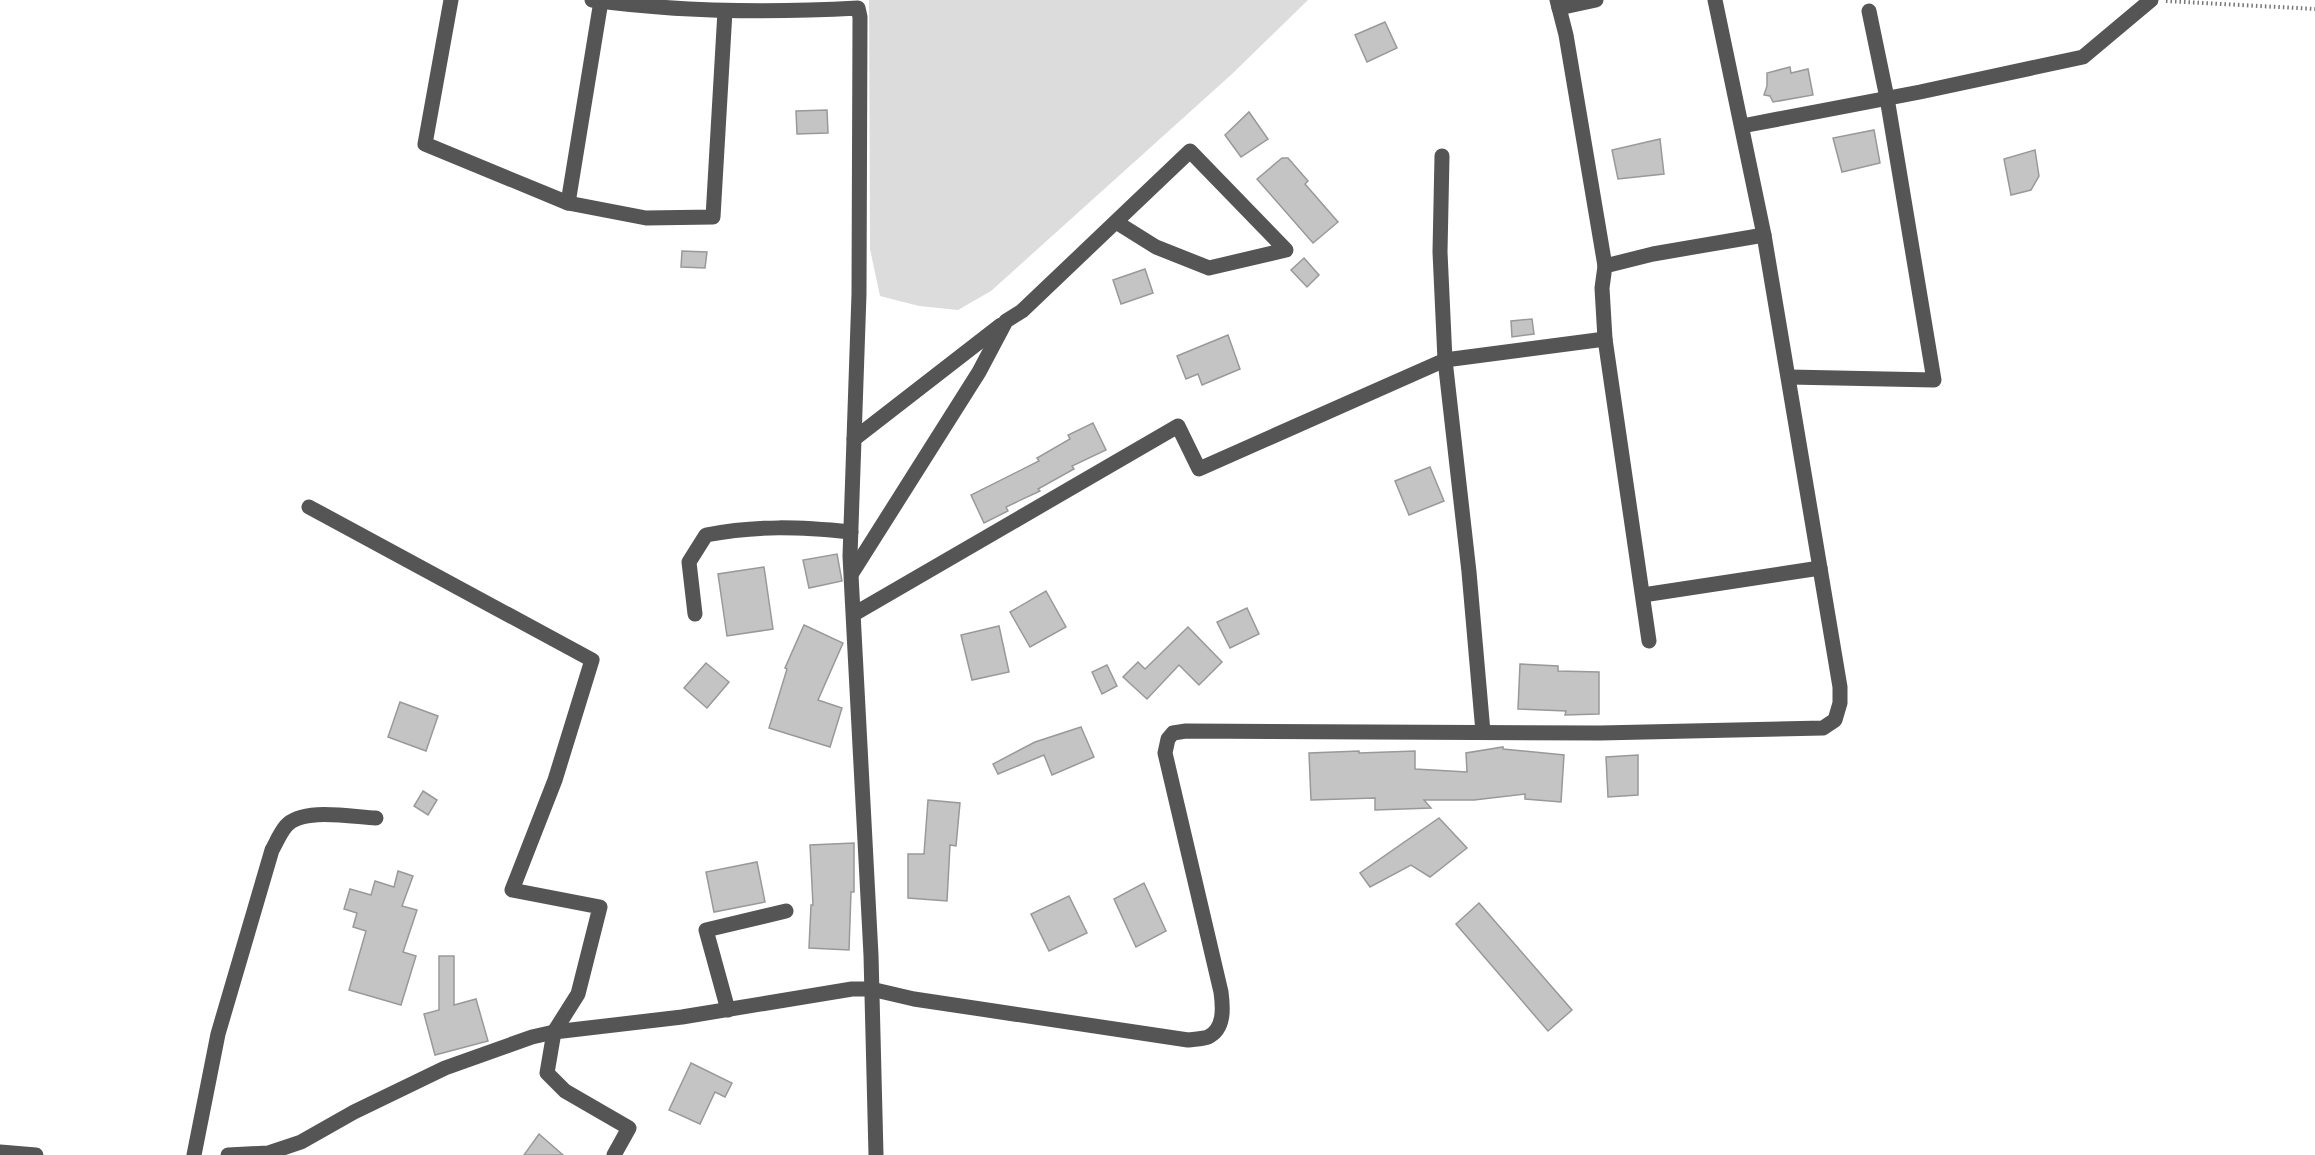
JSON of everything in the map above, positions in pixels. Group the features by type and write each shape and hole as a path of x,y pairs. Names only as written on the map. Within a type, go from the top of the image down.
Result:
{"street":[{"path":"451,0 425,144 568,203 646,218 713,217 725,11"},
{"path":"1596,0 1558,4 1568,46 1605,266 1602,288 1605,339 1649,642"},
{"path":"228,1155 268,1153 301,1142 354,1112 445,1068 532,1037 554,1032 644,1023 852,989 871,989 914,999 1188,1040 1209,1037 1218,1027 1223,1013 1221,992 1165,753 1168,739 1173,733 1185,731 1600,733 1823,728 1835,720 1840,703 1840,687 1764,235 1715,0"},
{"path":"1742,126 2083,57 2151,0"},
{"path":"568,203 596,1 655,8 725,11 858,8 860,16 859,294 851,532 871,954 876,1155"},
{"path":"1788,377 1934,380 1887,98 1869,11"},
{"path":"855,439 1022,311 1190,151 1286,250 1209,268 1156,247 1116,222"},
{"path":"1442,156 1440,252 1445,360 1469,572 1483,732"},
{"path":"1605,266 1653,254 1764,235"},
{"path":"852,573 979,372 1006,321"},
{"path":"854,614 1178,426 1199,470 1445,360 1605,339"},
{"path":"309,507 592,660 555,780 512,890 600,907 578,994 554,1032 547,1073 565,1091 629,1128 614,1155"},
{"path":"695,614 689,562 706,535 742,528 794,527 851,532"},
{"path":"1642,595 1820,568"},
{"path":"195,1155 218,1034 272,850 286,826 298,816 376,818"},
{"path":"728,1010 706,930 786,911"},
{"path":"0,1152 36,1155"}],"path":[{"path":"2151,0 2315,9"}],"shaded area":[{"path":"869,0 1308,0 1232,74 991,291 958,310 919,306 880,296 870,249"}],"building":[{"path":"1385,22 1397,48 1367,62 1355,35"},
{"path":"1790,67 1791,73 1808,69 1813,95 1773,102 1770,96 1764,95 1767,73"},
{"path":"827,110 828,133 797,134 796,111"},
{"path":"1249,112 1268,139 1241,157 1225,135"},
{"path":"1874,130 1880,163 1842,172 1833,138"},
{"path":"1660,139 1664,174 1618,179 1612,150"},
{"path":"2035,150 2039,176 2031,190 2011,195 2004,159"},
{"path":"1282,158 1288,158 1308,181 1305,184 1338,222 1313,243 1257,179"},
{"path":"682,251 707,252 705,268 681,267"},
{"path":"1304,258 1319,275 1307,287 1291,270"},
{"path":"1145,269 1153,293 1121,304 1113,280"},
{"path":"1532,319 1534,334 1512,337 1511,321"},
{"path":"1228,335 1240,369 1202,385 1198,374 1186,379 1177,356"},
{"path":"1093,423 1106,450 1072,466 1074,469 1038,489 1040,491 1006,507 1008,511 984,523 971,495 1039,461 1037,458 1070,439 1068,435"},
{"path":"1430,467 1444,501 1409,515 1395,481"},
{"path":"837,554 842,581 809,588 803,560"},
{"path":"764,567 773,629 727,636 718,574"},
{"path":"1046,591 1066,627 1030,647 1010,612"},
{"path":"1247,608 1259,634 1230,648 1217,622"},
{"path":"804,625 843,643 818,700 842,708 830,747 769,728 787,669 785,668"},
{"path":"999,626 1009,672 972,680 961,635"},
{"path":"1188,627 1222,662 1199,685 1179,665 1147,699 1123,677 1138,662 1145,669"},
{"path":"706,663 729,682 707,708 684,688"},
{"path":"1520,664 1558,666 1558,671 1599,672 1599,714 1565,715 1566,711 1518,709"},
{"path":"1107,665 1117,686 1102,694 1092,672"},
{"path":"400,702 438,716 426,751 388,737"},
{"path":"1081,727 1094,757 1052,775 1044,755 998,774 993,764 1035,742"},
{"path":"1503,747 1503,749 1564,755 1561,802 1525,799 1525,794 1474,800 1424,800 1431,808 1375,810 1375,798 1311,800 1309,753 1415,751 1415,769 1467,772 1466,753"},
{"path":"1638,755 1638,795 1608,797 1606,757"},
{"path":"423,791 437,800 428,815 414,806"},
{"path":"928,800 960,803 956,846 950,845 947,901 908,898 908,854 924,854"},
{"path":"1439,818 1467,848 1430,877 1411,865 1370,887 1360,873"},
{"path":"854,843 854,892 851,892 849,950 809,948 811,905 813,905 810,845"},
{"path":"757,862 765,902 714,912 706,872"},
{"path":"398,871 413,876 402,906 417,910 403,952 416,956 401,1005 349,990 366,931 353,927 357,913 344,909 350,889 371,895 375,881 394,887"},
{"path":"1144,883 1166,931 1136,947 1114,899"},
{"path":"1069,896 1087,933 1049,951 1031,914"},
{"path":"1479,903 1572,1010 1548,1031 1456,924"},
{"path":"439,956 454,956 454,1005 476,999 488,1041 435,1055 424,1014 439,1010"},
{"path":"691,1063 732,1083 725,1097 715,1092 700,1124 669,1110"},
{"path":"539,1134 563,1155 524,1155"}]}
